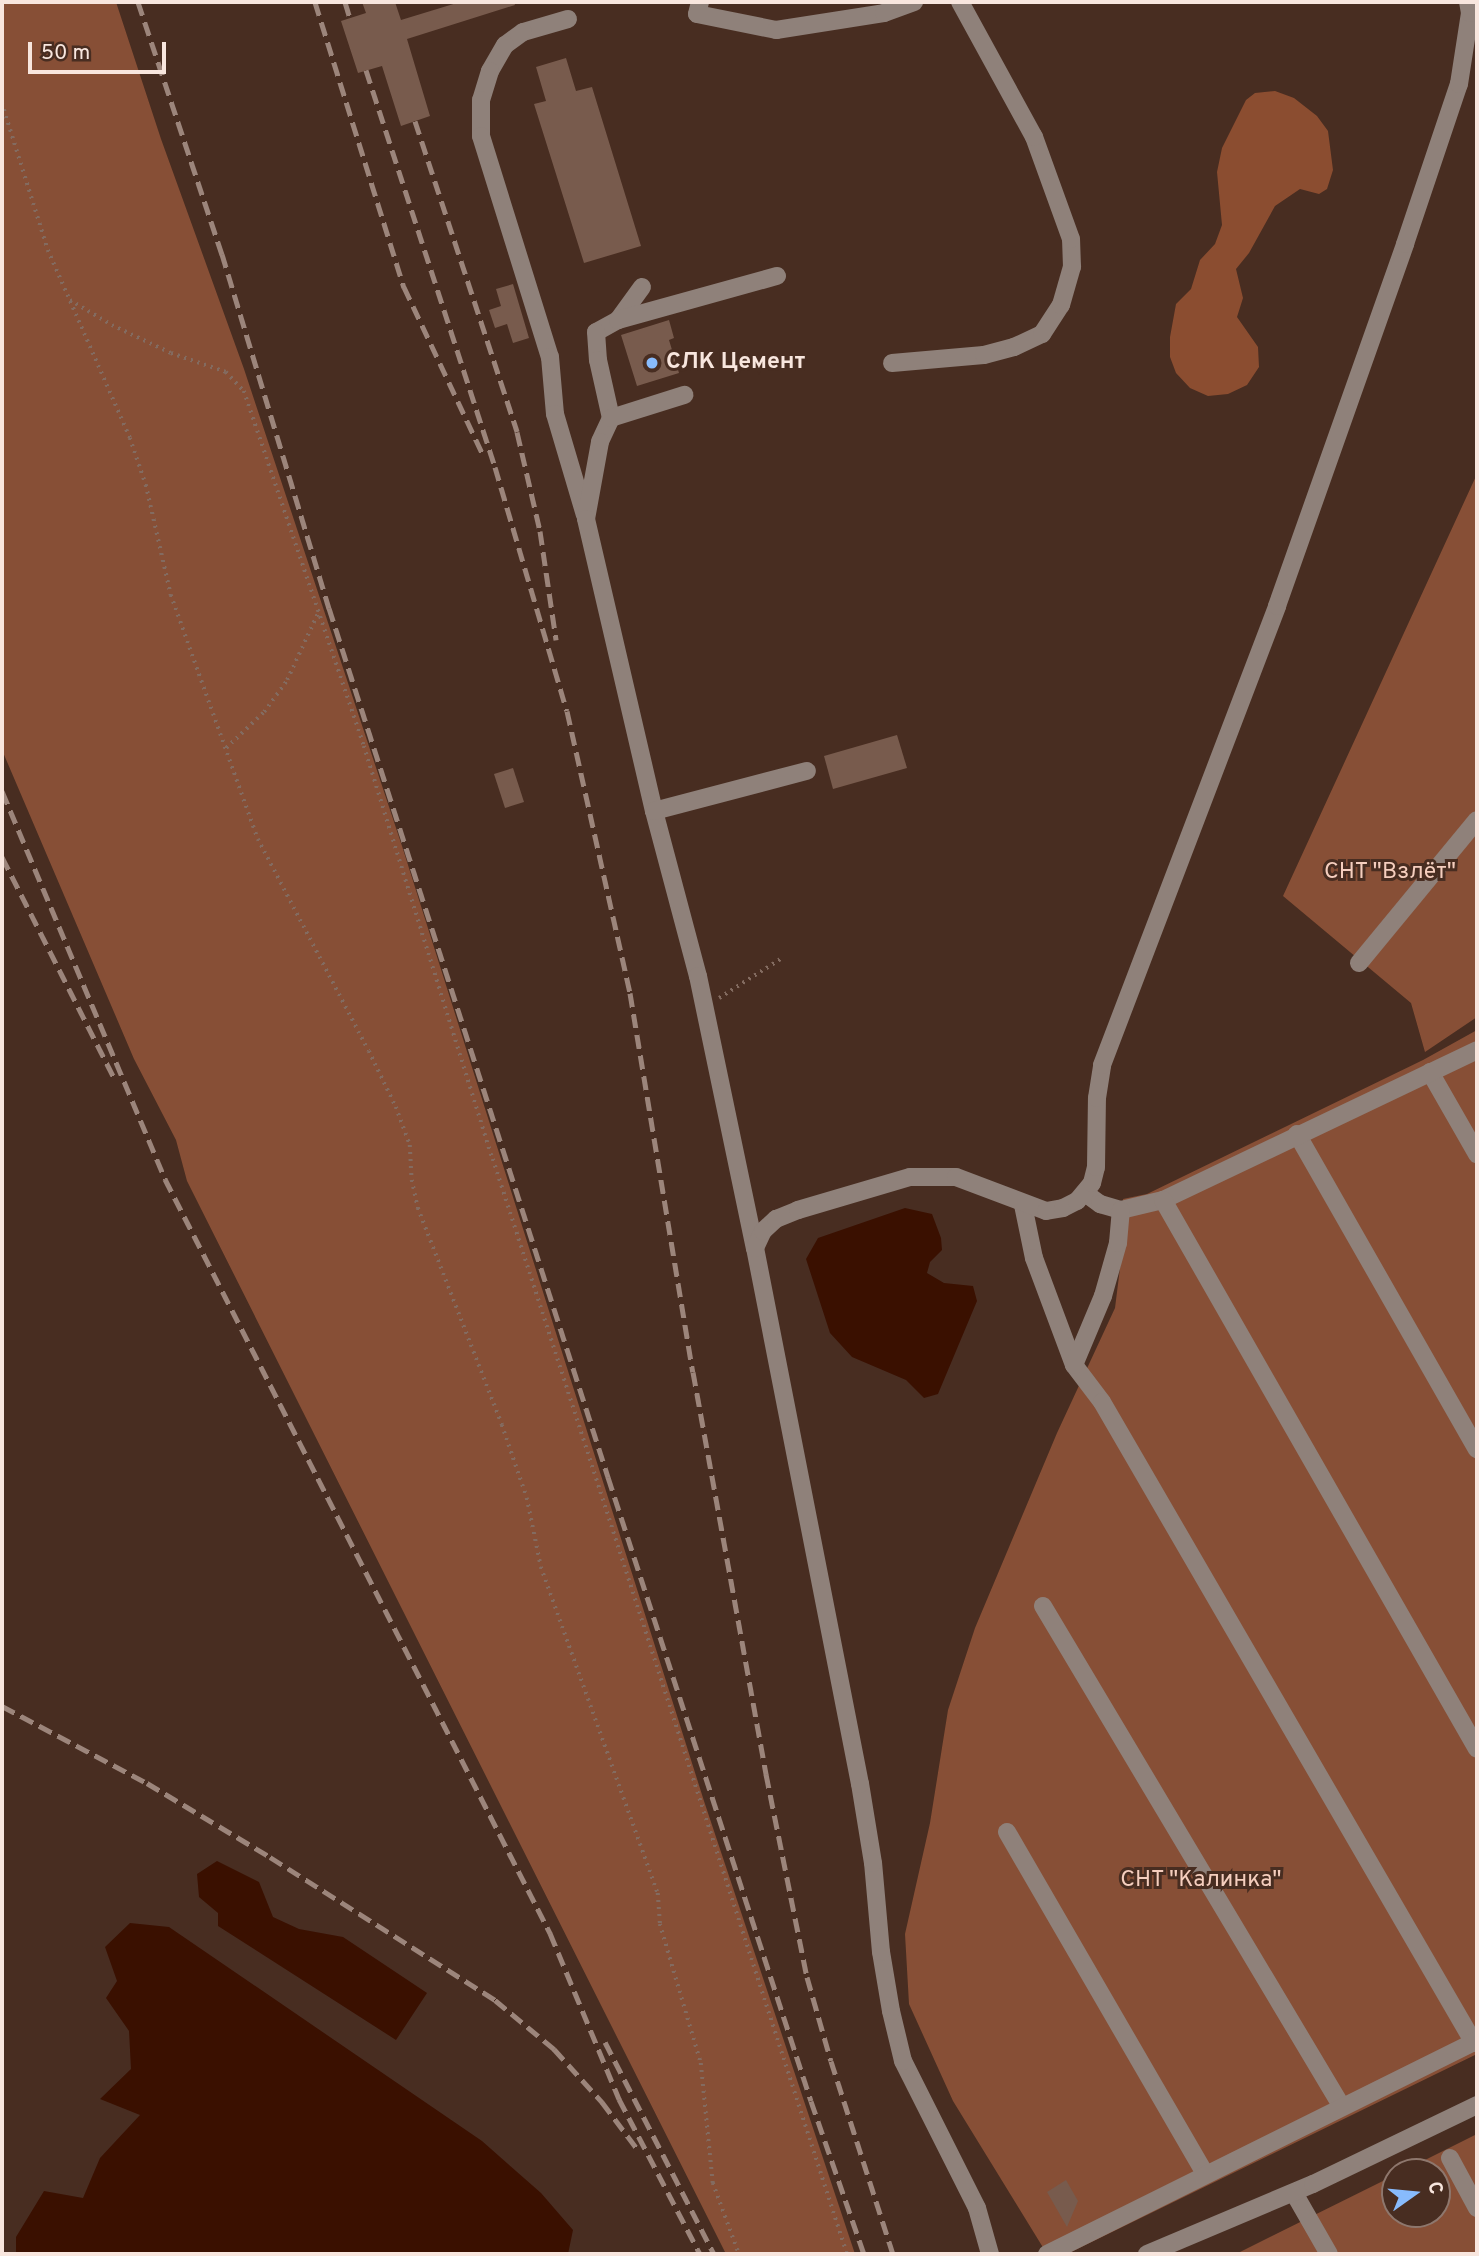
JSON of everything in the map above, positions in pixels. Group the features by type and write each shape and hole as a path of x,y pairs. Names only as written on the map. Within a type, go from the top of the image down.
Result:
{"street":[{"path":"700,2 697,14 776,30 884,13 914,2"},
{"path":"892,363 984,355 1014,347 1042,334 1061,305 1072,267 1071,239 1034,137 960,2"},
{"path":"755,1248 763,1231 776,1219 910,1177 956,1177 1023,1205 1046,1211 1063,1208 1077,1201 1085,1193 1096,1167 1097,1098 1102,1065 1277,606 1405,244 1459,84 1470,13 1468,2"},
{"path":"568,19 523,32 505,45 490,71 481,100 481,136 550,357 555,414 586,519 654,811 704,1008 755,1248 860,1784 873,1863 881,1952 903,2062 977,2208 990,2254"},
{"path":"586,519 600,442 611,418 598,360 596,332 618,320 777,276"},
{"path":"618,320 642,287"},
{"path":"611,418 684,395"},
{"path":"654,811 807,771"},
{"path":"1359,963 1477,820"},
{"path":"1085,1193 1100,1204 1121,1210 1163,1200 1477,1050"},
{"path":"1430,1072 1477,1154"},
{"path":"1297,1134 1477,1449"},
{"path":"1163,1200 1477,1749"},
{"path":"1023,1205 1034,1258 1074,1365 1102,1402 1475,2042 1047,2254"},
{"path":"1074,1365 1103,1296 1118,1243 1121,1210"},
{"path":"1043,1606 1342,2107"},
{"path":"1007,1832 1205,2175"},
{"path":"1151,2254 1294,2193 1477,2105"},
{"path":"1451,2160 1477,2208"},
{"path":"1294,2193 1329,2254"}],"path":[{"path":"2,103 48,250 130,438 146,485 171,595 258,839 397,1107 410,1145 412,1181 418,1208 502,1425 527,1498 541,1567 658,1893 660,1924 701,2063 713,2183 739,2254"},
{"path":"70,300 112,325 171,353 226,372 244,390 319,611 847,2254"},
{"path":"226,748 264,712 287,680 319,611"},
{"path":"704,1008 782,958"}],"green space":[{"path":"2,2 116,2 161,139 244,369 402,846 704,1801 855,2254 726,2254 187,1181 176,1140 134,1059 2,750"},
{"name":"СНТ \"Взлёт\"","path":"1477,474 1477,1017 1425,1052 1411,1003 1283,896"},
{"name":"СНТ \"Калинка\"","path":"1477,1030 1477,2054 1067,2254 1047,2254 953,2101 909,2004 905,1934 930,1823 948,1710 975,1628 1057,1433 1115,1308 1125,1228 1123,1199 1147,1194 1423,1060"},
{"path":"1477,2134 1477,2254 1236,2254 1381,2182 1381,2228 1451,2228 1451,2158 1429,2158"}],"shaded area":[{"path":"1275,91 1294,98 1317,116 1328,131 1333,170 1327,189 1319,194 1300,189 1275,206 1249,253 1236,269 1243,298 1237,317 1258,347 1259,367 1247,385 1228,394 1208,396 1190,388 1176,373 1170,357 1170,337 1176,304 1191,289 1200,260 1215,244 1222,225 1217,172 1222,148 1246,100 1255,93"},
{"path":"905,1208 932,1214 941,1238 942,1250 930,1262 927,1273 944,1283 973,1286 977,1301 938,1394 924,1398 906,1380 852,1357 830,1333 806,1259 818,1238"},
{"path":"217,1861 259,1882 273,1917 299,1929 343,1937 427,1993 396,2040 218,1926 218,1913 199,1897 197,1874"},
{"path":"130,1923 169,1927 482,2141 541,2193 573,2230 568,2254 16,2254 16,2237 44,2191 83,2198 100,2158 140,2115 100,2099 131,2069 129,2031 106,1998 117,1981 105,1947"}],"building":[{"path":"362,2 395,2 401,20 460,2 514,2 515,5 407,39 430,116 401,126 382,66 358,73 341,21 366,13"},
{"path":"566,58 576,91 592,87 641,246 584,263 534,104 546,101 536,67"},
{"path":"513,284 529,338 513,343 507,324 495,328 489,310 501,306 496,289"},
{"path":"669,320 674,338 669,340 679,373 637,386 621,335"},
{"path":"897,735 907,768 833,789 824,756"},
{"path":"513,768 524,802 505,808 494,774"},
{"path":"1066,2180 1078,2201 1067,2227 1047,2192"}],"railway":[{"path":"138,2 222,254 329,608 608,1477 811,2101 864,2254"},
{"path":"315,2 404,287 483,455"},
{"path":"345,2 350,18"},
{"path":"366,70 495,467 567,711 630,993 693,1372 766,1774 807,1977 893,2254"},
{"path":"415,121 517,432 540,531 556,640"},
{"path":"2,791 165,1179 550,1933 619,2099 700,2254"},
{"path":"2,857 115,1080"},
{"path":"2,1706 147,1783 270,1857 495,2000 554,2049 602,2102 638,2150"},
{"path":"605,2042 714,2254"}],"place":[{"name":"СЛК Цемент","path":"652,363"}]}
